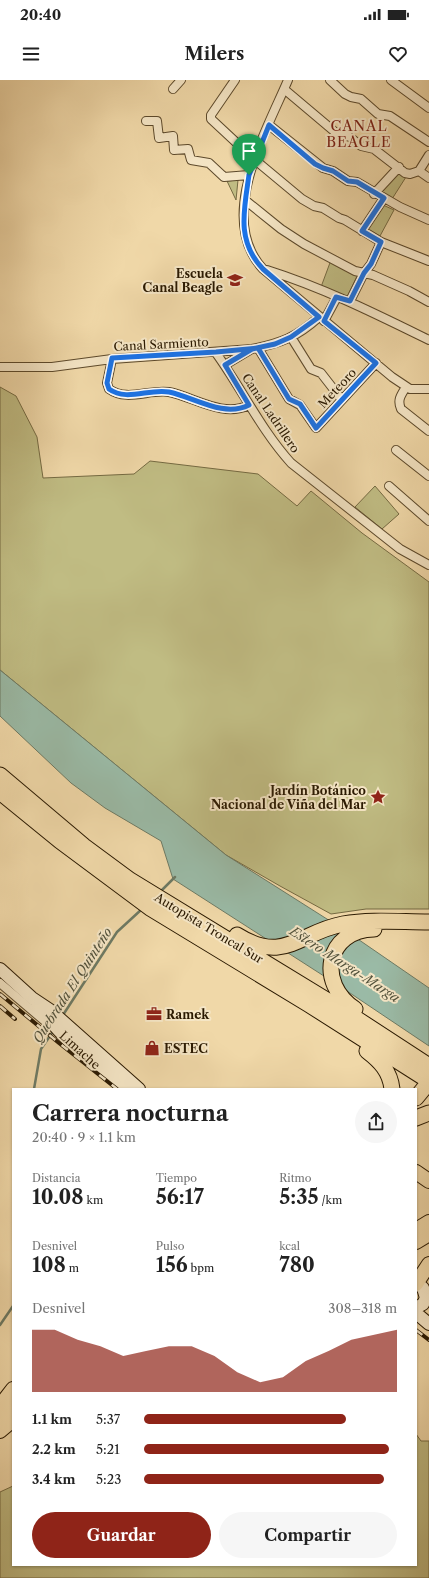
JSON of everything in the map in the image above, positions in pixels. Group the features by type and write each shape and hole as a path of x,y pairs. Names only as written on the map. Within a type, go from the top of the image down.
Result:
{"highway":[{"name":"Autopista Troncal Sur","path":"0,775 84,846 130,881"},
{"name":"Autopista Troncal Sur","path":"3,796 60,841 130,881 308,1004 429,1082"},
{"path":"130,881 159,900 248,942 268,947 284,947 312,934 332,927 363,922 429,922"},
{"name":"Autopista Troncal Sur","path":"159,900 351,1015 429,1066"},
{"path":"159,900 164,920 216,956 367,1051 384,1066 390,1078 392,1088"},
{"path":"429,933 382,930 362,931 350,935 340,944 334,955 331,968 331,975 335,988 342,1000 429,1058"},
{"path":"417,1097 429,1082"},
{"path":"417,1118 429,1114"},
{"path":"417,1173 429,1181"},
{"path":"417,1229 429,1222"},
{"path":"417,1241 429,1234"},
{"path":"417,1280 429,1264"},
{"path":"0,1406 12,1390"},
{"path":"0,1418 12,1407"},
{"path":"0,1431 12,1421"}],"main road":[{"name":"Limache","path":"0,969 32,998 50,1020 71,1032 138,1088"},
{"name":"Limache","path":"71,1032 95,1065 126,1088"},
{"path":"417,1282 425,1291 426,1298 423,1304 417,1307"},
{"path":"417,1314 429,1324"}],"street":[{"path":"173,89 181,80"},
{"path":"235,80 210,118 254,159 302,199 314,206 323,208 381,242 429,261"},
{"path":"288,80 254,159 249,175 245,200 244,226 245,239 254,260 322,319 406,387 418,390 429,389"},
{"path":"330,80 345,94 361,99 378,114 390,116 427,138"},
{"path":"391,80 429,108"},
{"path":"284,89 334,132 350,137 361,146 374,149 410,174 419,171 429,155"},
{"path":"146,121 157,121 159,138 174,136 174,150 188,149 191,160 208,163 224,177 249,175"},
{"path":"269,125 315,164 333,171 348,181 357,182 374,194 429,220"},
{"path":"374,194 399,167"},
{"path":"419,171 429,178"},
{"path":"362,231 384,198"},
{"path":"245,200 281,229 336,262 380,278 429,302"},
{"path":"350,301 364,273 371,264 381,242"},
{"path":"263,269 286,276 336,297 350,301 429,340"},
{"path":"322,319 336,297"},
{"name":"Canal Sarmiento","path":"0,367 52,367 112,358 255,349 275,344 291,337 322,319"},
{"path":"291,337 311,369 321,373 342,400"},
{"name":"Canal Sarmiento","path":"225,365 255,349"},
{"name":"Meteoro","path":"255,349 289,399 300,404 316,428 376,363"},
{"name":"Canal Ladrillero","path":"216,352 282,454 291,463 400,549 429,565"},
{"path":"112,358 107,383 109,389 113,392 134,395 159,391 168,392 212,406 234,409 249,405"},
{"path":"406,387 399,399 401,409 429,431"},
{"path":"396,450 429,476"},
{"path":"389,486 429,521"},
{"name":"Limache","path":"0,983 50,1020"}],"shaded area":[{"path":"399,172 406,177 392,199 379,192"},
{"path":"238,180 236,200 227,181"},
{"path":"383,205 394,210 380,236 366,228"},
{"path":"331,260 358,274 347,297 321,287"},
{"path":"0,387 16,396 37,437 43,478 134,474 150,461 258,474 297,506 311,491 362,533 429,582 429,909 366,909 331,914 280,886 226,855 0,670"},
{"path":"375,486 399,514 382,529 355,507"},
{"path":"417,1435 421,1441 429,1441 429,1578 0,1578 0,1492 12,1486 12,1566 417,1566"}],"water":[{"name":"Estero Marga-Marga","path":"0,670 226,855 349,933 429,988 429,1046 341,987 173,879 161,841 105,808 71,783 0,716"}],"waterway":[{"name":"Quebrada El Quinteño","path":"160,892 175,877"},
{"name":"Quebrada El Quinteño","path":"63,1015 117,932 142,909"},
{"name":"Quebrada El Quinteño","path":"34,1088 41,1049 54,1030"},
{"path":"0,1325 12,1307"}],"railway":[{"path":"0,994 116,1088"},
{"path":"0,1006 15,1019"},
{"path":"417,1331 429,1340"}],"place":[{"name":"Escuela Canal Beagle","path":"235,280"},
{"name":"Jardín Botánico Nacional de Viña del Mar","path":"378,797"},
{"name":"Ramek","path":"154,1014"},
{"name":"ESTEC","path":"152,1048"}],"district":[{"name":"CANAL BEAGLE","path":"359,134"}],"route":[{"path":"249,175 244,214 245,239 249,250 254,260 263,269 319,317 303,330 291,337 275,344 252,349 225,365 249,405 244,408 234,409 212,406 168,392 159,391 134,395 121,394 113,392 109,389 107,383 112,358 216,352 252,349 258,348 289,399 300,404 316,428 376,363 324,321 336,297 350,301 360,280 371,264 381,242 362,231 384,198 374,194 357,182 348,181 333,171 315,164 269,125 263,136 249,175"}]}
